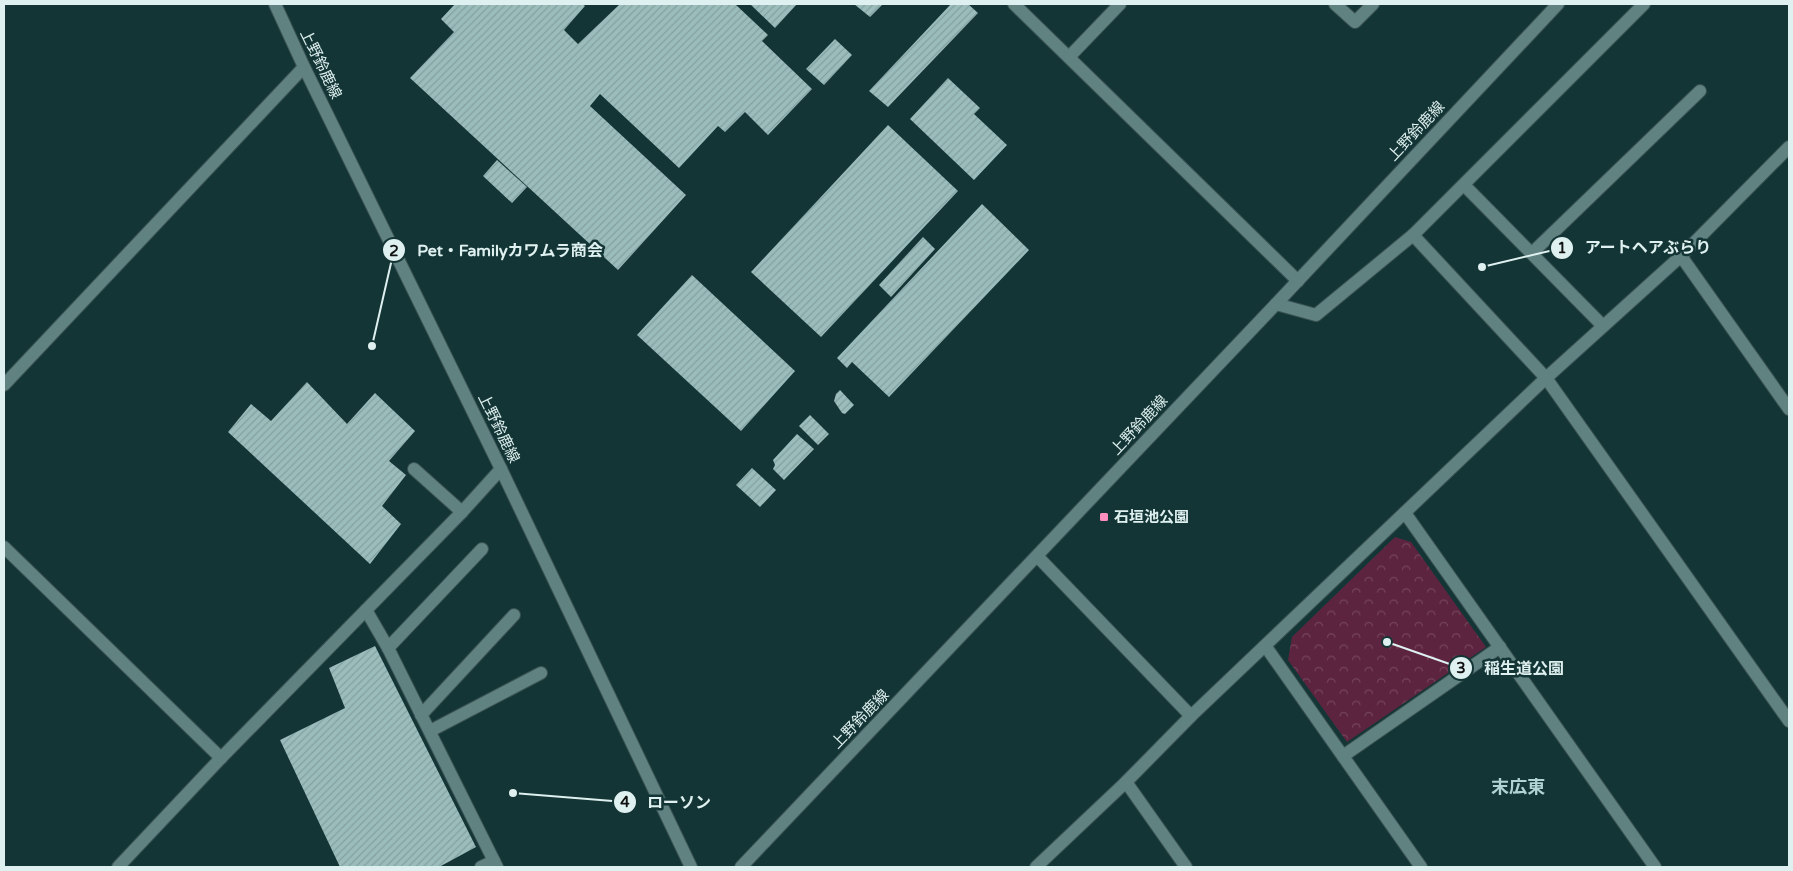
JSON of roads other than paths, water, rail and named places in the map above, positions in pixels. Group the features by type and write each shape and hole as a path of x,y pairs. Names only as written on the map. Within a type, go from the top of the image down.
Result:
{"street":[{"name":"上野鈴鹿線","path":"275,4 501,469 691,867"},
{"path":"1014,4 1298,281"},
{"path":"1069,57 1120,4"},
{"path":"1335,4 1355,22 1373,4"},
{"name":"上野鈴鹿線","path":"741,867 1298,281 1558,4"},
{"path":"1276,304 1316,315 1413,235 1644,4"},
{"path":"4,385 304,67"},
{"path":"1532,254 1700,91"},
{"path":"1036,867 1126,782 1191,716 1266,647 1546,378 1680,256 1789,147"},
{"path":"1464,185 1603,326"},
{"path":"1413,235 1546,378 1789,721"},
{"path":"1680,256 1789,409"},
{"path":"414,469 462,512"},
{"path":"118,867 221,758 462,512 501,469"},
{"path":"1405,513 1655,867"},
{"path":"4,547 221,758"},
{"path":"388,648 482,549"},
{"path":"1037,556 1191,716"},
{"path":"366,610 388,648 495,864 482,867"},
{"path":"421,715 514,615"},
{"path":"1266,647 1421,867"},
{"path":"1343,756 1500,647"},
{"path":"430,732 541,673"},
{"path":"1126,782 1186,867"}],"place":[{"name":"アートヘアぶらり","path":"1482,267"},
{"name":"Pet・Familyカワムラ商会","path":"372,346"},
{"name":"石垣池公園","path":"1104,517"},
{"name":"稲生道公園","path":"1387,642"},
{"name":"ローソン","path":"513,793"}],"district":[{"name":"末広東","path":"1518,787"}]}
